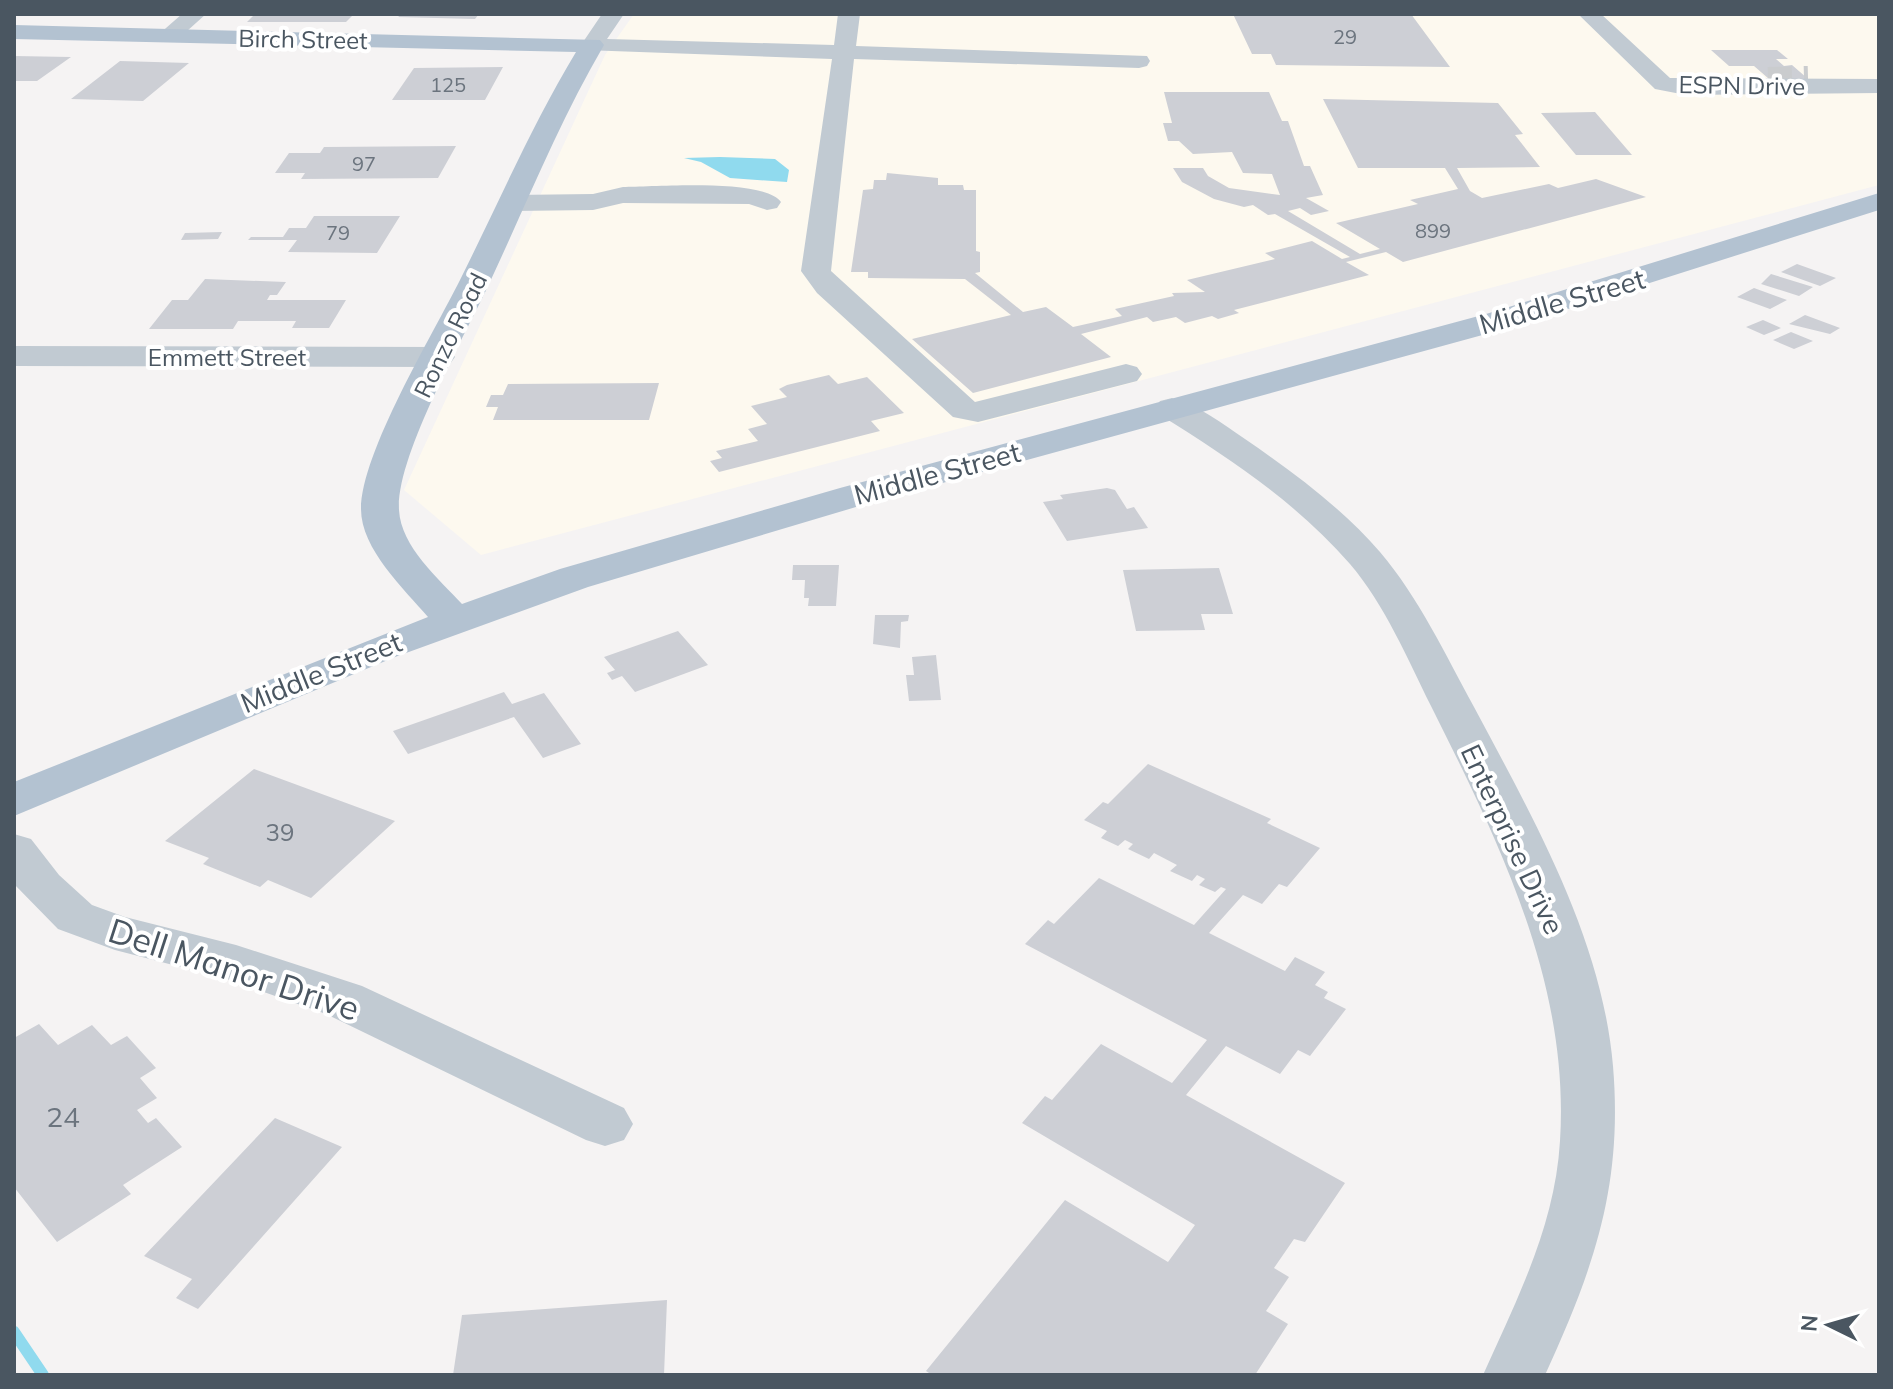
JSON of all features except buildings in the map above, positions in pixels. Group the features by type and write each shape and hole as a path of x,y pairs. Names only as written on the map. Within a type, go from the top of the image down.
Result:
{"main road":[{"name":"Birch Street","path":"14,32 592,45"},
{"name":"Ronzo Road","path":"453,620 400,554 386,531 380,511 388,467 592,45"},
{"name":"Middle Street","path":"14,800 186,725 453,620 716,535 1539,308 1879,201"}],"street":[{"path":"169,35 195,14"},
{"path":"592,45 613,14"},
{"path":"849,14 816,271 827,287 965,410 978,412 1126,374"},
{"path":"1589,14 1663,84"},
{"path":"592,45 1139,61"},
{"name":"ESPN Drive","path":"1808,78 1879,78"},
{"name":"ESPN Drive","path":"1663,84 1679,79 1768,79"},
{"name":"ESPN Drive","path":"1663,84 1686,88 1879,86"},
{"path":"513,203 593,202 605,207 748,207 767,202 825,202"},
{"name":"Emmett Street","path":"14,356 439,357"},
{"name":"Enterprise Drive","path":"1172,408 1204,426 1333,526 1389,590 1412,628 1537,879 1561,941 1579,1002 1588,1074 1588,1148 1575,1225 1547,1306 1514,1375"},
{"name":"Dell Manor Drive","path":"14,850 42,887 75,917 115,932 236,963 344,1000 605,1124"}],"shaded area":[{"path":"634,14 1879,14 1879,185 481,555 404,490 605,55"}],"water":[{"path":"684,158 775,159 789,170 787,182 730,178 701,162"}],"waterway":[{"path":"14,1332 43,1375"}],"tunnel":[{"path":"1768,79 1808,78"}]}
